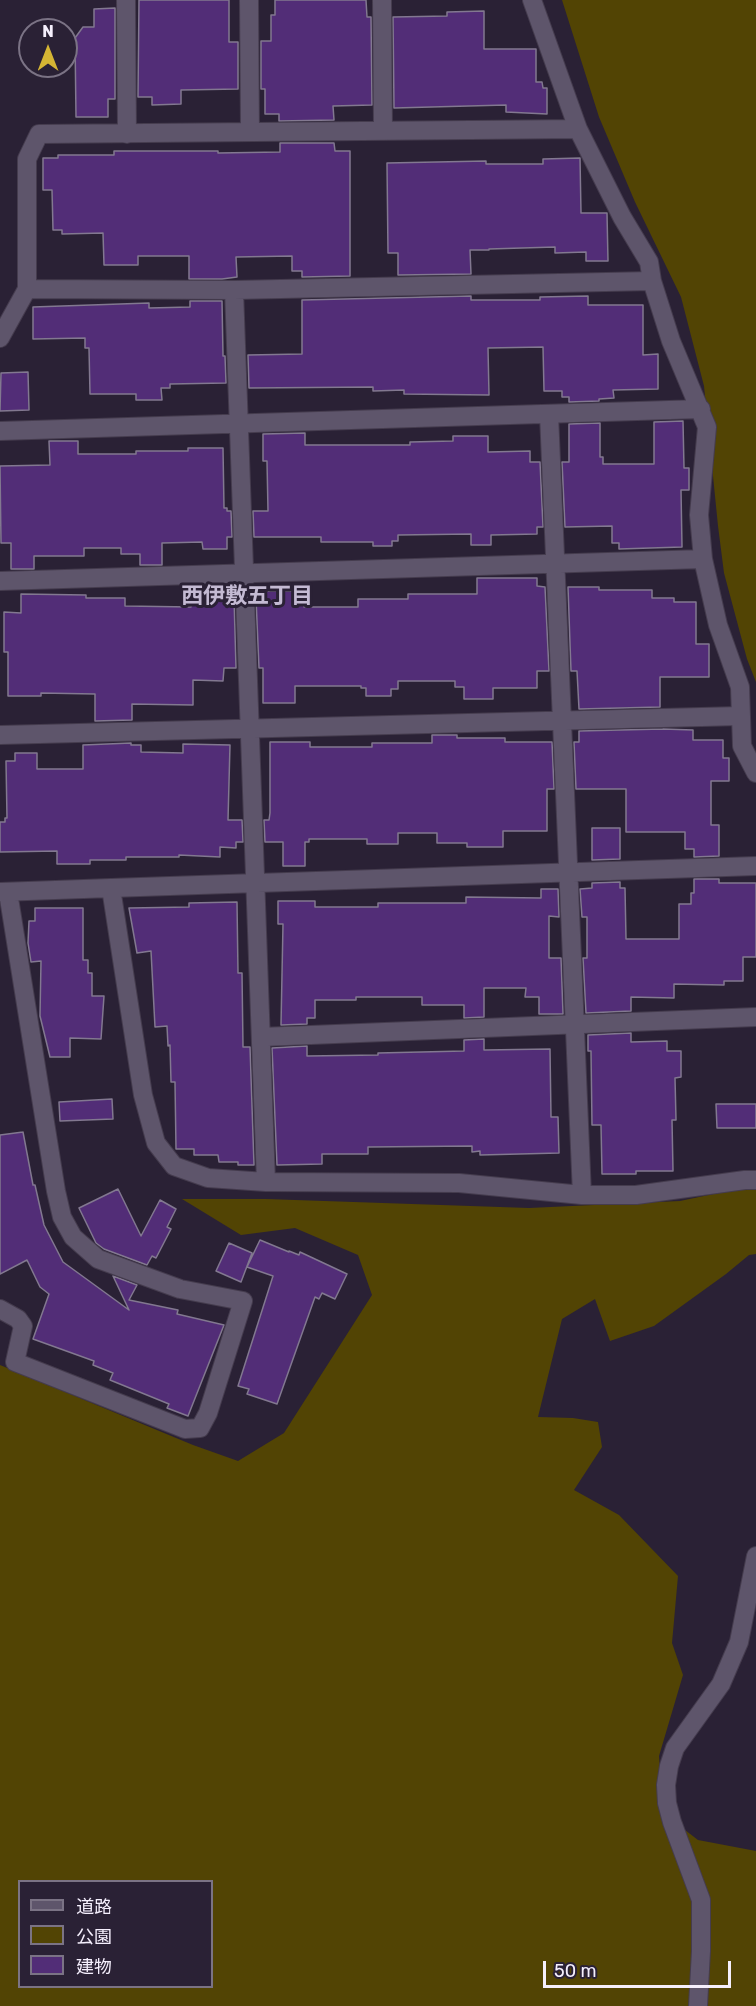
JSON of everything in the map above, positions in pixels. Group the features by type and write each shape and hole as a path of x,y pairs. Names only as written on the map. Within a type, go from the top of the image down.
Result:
{"street":[{"path":"126,0 127,134"},
{"path":"249,0 250,132"},
{"path":"382,0 383,131"},
{"path":"532,0 578,129 622,217 650,262 652,281 671,341 707,427 699,515 703,559 718,625 740,687 742,746 756,773"},
{"path":"0,338 27,289 27,159 39,134 578,129"},
{"path":"27,289 234,290 652,281"},
{"path":"234,290 266,1182"},
{"path":"0,431 700,409"},
{"path":"549,414 582,1195"},
{"path":"0,582 703,559"},
{"path":"0,735 740,716"},
{"path":"0,1309 18,1319 23,1326 15,1362 185,1429 200,1428 208,1413 243,1300 180,1289 98,1259 74,1237 62,1217 4,892 756,866"},
{"path":"111,888 143,1095 156,1143 174,1166 208,1178 266,1182 459,1183 582,1195 636,1195 756,1180"},
{"path":"261,1037 756,1017"},
{"path":"698,2006 701,1951 700,1900 672,1822 667,1803 666,1785 675,1748 721,1684 739,1642 756,1556"}],"green space":[{"path":"562,0 756,0 756,682 747,659 724,573 704,386 681,297 635,202 599,117"},
{"path":"742,1188 756,1190 756,1254 749,1255 654,1326 610,1341 595,1299 562,1319 538,1417 573,1418 598,1422 602,1447 574,1490 619,1515 678,1576 672,1643 683,1675 659,1756 663,1813 698,1840 756,1851 756,2006 0,2006 0,1365 193,1445 238,1461 284,1433 372,1295 358,1255 295,1228 241,1235 182,1199 266,1199 529,1208 680,1201"}],"building":[{"path":"139,0 229,0 229,42 238,42 238,89 181,90 181,104 152,105 152,97 138,97"},
{"path":"275,0 366,0 367,17 371,17 372,105 333,106 334,120 279,121 279,114 265,114 265,89 261,89 261,41 271,41 271,15 275,15"},
{"path":"115,8 115,99 108,99 108,117 76,117 78,34 83,27 94,27 94,9"},
{"path":"484,11 484,49 536,49 536,82 542,82 543,88 547,88 547,114 506,112 506,105 394,108 393,17 447,16 447,12"},
{"path":"280,143 334,143 335,151 350,151 350,276 302,277 302,271 292,271 292,256 236,257 237,277 189,279 189,256 138,256 138,265 104,265 103,233 62,234 62,230 53,230 52,190 43,190 43,158 58,158 58,155 114,155 114,151 280,152"},
{"path":"580,158 581,213 607,213 608,261 586,261 586,252 555,253 555,247 470,250 471,274 398,275 398,253 388,253 387,163 486,161 486,164 543,164 543,159"},
{"path":"471,296 471,300 540,300 540,297 588,296 588,305 643,305 643,355 658,354 658,389 613,390 614,398 569,402 569,397 562,397 562,391 544,391 543,347 488,348 489,395 404,394 404,390 373,391 373,387 249,388 248,355 302,354 302,300"},
{"path":"190,301 222,301 226,383 170,384 170,388 161,388 162,400 136,400 136,394 90,394 89,348 85,348 85,338 33,339 33,307 149,303 149,308 190,307"},
{"path":"28,372 29,410 0,411 1,373"},
{"path":"683,421 684,468 689,468 689,490 681,490 682,547 619,549 619,543 612,543 612,526 565,527 562,462 569,462 569,424 600,423 600,457 603,457 603,464 654,464 654,422"},
{"path":"305,433 305,445 410,445 410,442 453,441 453,436 488,436 488,452 530,451 530,462 540,462 543,527 537,527 537,534 491,535 491,545 471,545 471,534 398,535 398,541 392,541 392,546 373,546 373,542 321,542 321,537 254,537 253,511 268,511 267,461 263,461 263,434"},
{"path":"49,441 78,441 78,454 136,454 136,451 223,448 224,508 231,511 232,537 227,537 227,549 203,549 202,542 162,543 162,565 140,565 140,554 121,554 121,548 84,548 84,556 34,556 34,569 11,569 11,543 1,543 0,466 50,465"},
{"path":"477,578 537,578 537,586 545,587 549,671 537,671 537,688 493,688 493,699 464,699 464,687 455,687 455,681 398,681 398,689 391,689 391,696 366,696 366,688 361,688 361,686 295,686 295,703 263,703 263,668 259,668 256,598 259,598 259,591 304,591 304,607 358,607 358,599 408,599 408,594 477,594"},
{"path":"568,587 599,587 599,590 652,590 652,598 674,598 674,602 696,602 696,644 709,644 709,677 660,677 660,707 579,709 577,671 571,671"},
{"path":"21,594 125,598 125,606 191,607 191,598 234,598 236,668 224,668 223,681 193,680 193,705 132,704 132,720 95,721 95,694 41,693 41,696 8,696 8,652 4,652 4,612 21,613"},
{"path":"693,730 693,740 723,740 723,758 729,758 729,781 711,781 711,825 719,825 719,856 694,857 694,849 685,849 685,832 626,832 626,789 576,789 574,742 579,742 579,731"},
{"path":"432,735 457,735 457,738 505,738 505,742 552,742 554,789 547,789 547,831 503,831 503,847 467,847 467,843 437,843 437,833 398,833 398,844 367,844 367,839 309,839 309,842 305,842 305,866 283,866 283,842 265,842 264,820 269,820 270,813 270,742 310,742 310,747 372,747 372,743 432,743"},
{"path":"131,743 131,745 141,745 141,752 183,753 183,744 230,745 228,820 242,820 243,842 236,842 236,848 220,847 220,857 179,855 179,857 126,857 126,860 90,860 90,864 57,864 57,851 0,852 0,822 5,822 7,818 6,761 15,761 15,753 37,753 37,769 83,769 83,745"},
{"path":"592,828 620,828 620,859 592,860"},
{"path":"694,879 719,879 719,883 756,883 756,957 743,957 743,981 724,981 724,985 674,984 674,998 631,997 631,1011 586,1013 583,958 587,958 587,917 582,917 580,889 592,888 592,883 620,882 620,888 625,888 626,939 679,939 679,904 691,904"},
{"path":"541,889 558,889 559,917 549,916 549,958 561,958 563,1014 539,1014 539,997 525,997 526,988 484,988 484,1017 464,1018 464,1005 422,1005 422,997 356,997 356,1000 315,1000 315,1018 307,1018 307,1024 281,1025 283,924 278,924 278,901 315,901 315,907 378,907 378,903 466,903 466,897 541,898"},
{"path":"237,902 238,973 242,973 243,1047 250,1047 254,1165 219,1162 218,1155 194,1155 194,1149 176,1149 175,1082 171,1082 167,1026 155,1027 151,951 137,953 129,908 189,907 189,903"},
{"path":"35,908 83,908 83,960 88,960 88,973 92,973 92,996 104,996 101,1039 70,1038 70,1057 50,1057 40,1016 41,961 31,962 28,943 29,921 35,921"},
{"path":"631,1033 631,1042 667,1041 667,1051 681,1051 681,1077 675,1078 676,1120 672,1120 673,1171 602,1174 601,1125 592,1125 591,1051 588,1051 588,1035"},
{"path":"484,1039 484,1050 550,1049 551,1117 558,1117 559,1153 480,1155 480,1151 472,1152 472,1146 368,1147 368,1154 322,1154 322,1164 277,1165 272,1048 307,1046 307,1056 378,1055 378,1053 464,1051 464,1040"},
{"path":"112,1099 113,1119 60,1121 59,1102"},
{"path":"716,1104 756,1104 756,1128 717,1128"},
{"path":"23,1132 33,1185 35,1185 44,1225 63,1262 129,1310 113,1276 137,1285 129,1300 178,1310 177,1314 224,1325 188,1416 167,1408 169,1404 110,1380 113,1373 93,1365 94,1361 33,1339 49,1294 40,1287 27,1260 0,1274 0,1135"},
{"path":"118,1189 141,1236 160,1200 176,1209 167,1227 171,1229 156,1258 152,1256 147,1265 104,1249 96,1243 79,1208"},
{"path":"260,1240 299,1255 300,1252 347,1274 335,1299 322,1293 319,1299 315,1297 277,1404 247,1394 249,1389 238,1386 273,1276 247,1267"},
{"path":"229,1243 252,1253 241,1282 216,1271"}],"district":[{"name":"西伊敷五丁目","path":"247,597"}]}
